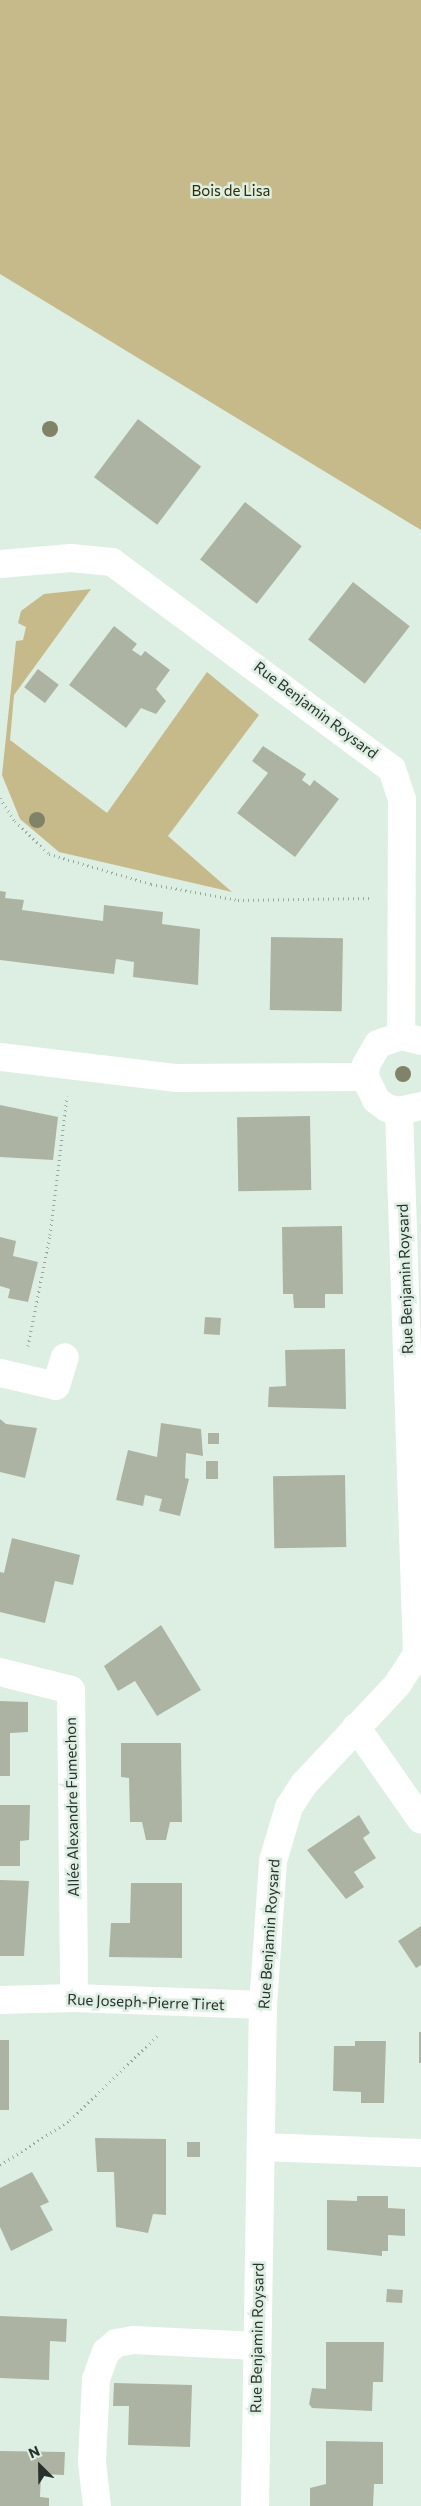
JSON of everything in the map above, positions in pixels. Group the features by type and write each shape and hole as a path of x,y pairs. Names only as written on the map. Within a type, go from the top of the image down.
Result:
{"street":[{"name":"Rue Benjamin Roysard","path":"0,564 71,558 112,562 392,769 402,799 411,1038"},
{"path":"410,1109 376,1100 365,1078 366,1065 378,1044 411,1038"},
{"path":"0,1057 177,1078 365,1078"},
{"name":"Rue Benjamin Roysard","path":"255,2506 256,2346 263,2147 263,2005 273,1861 281,1831 304,1784 397,1685 417,1654 410,1109"},
{"path":"10,1375 56,1386 66,1357"},
{"name":"Allée Alexandre Fumechon","path":"0,1672 70,1690 74,1998"},
{"path":"356,1727 421,1820"},
{"name":"Rue Joseph-Pierre Tiret","path":"0,2000 74,1998 263,2005"},
{"path":"263,2147 421,2153"},
{"path":"97,2506 92,2462 96,2379 106,2352 116,2343 134,2340 256,2346"}],"path":[{"path":"0,798 15,821 49,854 151,884 238,900 375,898"},
{"path":"375,889 376,907"},
{"path":"10,1375 50,1235 72,1065"},
{"path":"0,2165 95,2099 160,2034 179,2002"}],"green space":[{"name":"Bois de Lisa","path":"0,0 421,0 421,530 0,274"},
{"path":"91,589 14,695 10,740 107,813 207,672 259,715 168,836 232,892 59,852 20,819 2,775 16,641 23,640 26,627 18,623 21,611 44,594"}],"building":[{"path":"138,419 201,467 157,525 94,477"},
{"path":"245,502 302,546 257,604 200,560"},
{"path":"353,582 410,626 365,684 308,640"},
{"path":"114,626 137,644 132,650 141,656 145,651 170,670 156,689 166,701 156,714 141,708 126,728 69,685"},
{"path":"38,669 59,685 45,703 24,687"},
{"path":"263,746 306,774 302,780 310,786 314,780 339,799 295,857 237,813 268,773 252,761"},
{"path":"0,891 6,892 5,898 24,900 22,910 103,921 104,905 163,912 162,924 200,929 198,985 133,977 134,962 116,959 114,974 0,960"},
{"path":"271,937 343,938 342,1011 270,1010"},
{"path":"0,1105 58,1117 53,1160 0,1157"},
{"path":"310,1116 311,1190 238,1191 237,1117"},
{"path":"342,1226 343,1294 325,1294 325,1308 294,1308 293,1294 283,1294 282,1227"},
{"path":"0,1237 16,1241 13,1256 38,1262 28,1302 8,1298 10,1289 0,1286"},
{"path":"205,1317 221,1318 220,1335 204,1334"},
{"path":"345,1349 346,1409 268,1407 269,1387 286,1386 285,1350"},
{"path":"0,1419 6,1424 37,1428 25,1478 0,1472"},
{"path":"161,1423 201,1429 203,1456 186,1453 185,1478 189,1479 180,1516 159,1511 162,1499 145,1495 143,1506 116,1500 128,1450 157,1457"},
{"path":"208,1433 219,1433 219,1444 208,1444"},
{"path":"206,1461 218,1461 218,1479 206,1479"},
{"path":"345,1475 346,1547 274,1548 273,1476"},
{"path":"12,1538 80,1555 73,1585 55,1581 45,1623 0,1612 0,1572 4,1573"},
{"path":"161,1625 201,1690 157,1716 135,1681 118,1691 104,1666"},
{"path":"0,1701 28,1702 28,1732 10,1733 10,1776 0,1776"},
{"path":"121,1743 181,1743 182,1822 170,1822 166,1840 146,1840 142,1822 130,1822 129,1778 121,1777"},
{"path":"0,1805 30,1805 29,1840 20,1841 20,1866 0,1866"},
{"path":"359,1815 370,1833 363,1838 376,1858 354,1872 364,1887 346,1899 307,1850"},
{"path":"0,1880 29,1881 24,1956 0,1956"},
{"path":"131,1883 182,1883 182,1958 109,1957 111,1923 130,1923"},
{"path":"421,1926 421,1965 416,1968 398,1941"},
{"path":"419,2032 421,2032 421,2063 419,2063"},
{"path":"0,2040 9,2040 9,2110 0,2110"},
{"path":"355,2041 386,2041 384,2103 361,2103 361,2092 333,2091 334,2046 355,2046"},
{"path":"95,2138 166,2139 166,2215 153,2214 148,2233 116,2227 114,2172 97,2172"},
{"path":"187,2142 200,2142 200,2157 187,2157"},
{"path":"32,2172 49,2202 40,2206 53,2230 11,2251 0,2227 0,2188"},
{"path":"357,2196 388,2196 388,2208 405,2209 405,2236 388,2235 388,2251 382,2251 382,2256 327,2250 327,2200 357,2201"},
{"path":"387,2289 403,2290 402,2303 386,2302"},
{"path":"0,2316 67,2319 66,2342 50,2341 49,2380 0,2378"},
{"path":"326,2342 384,2342 383,2382 373,2382 372,2411 312,2408 309,2404 312,2388 326,2389"},
{"path":"114,2383 192,2385 190,2447 128,2445 129,2406 113,2406"},
{"path":"326,2441 383,2442 383,2484 374,2484 373,2506 310,2506 310,2488 326,2484"},
{"path":"0,2451 65,2452 64,2475 41,2474 40,2497 49,2498 49,2506 0,2506"}]}
